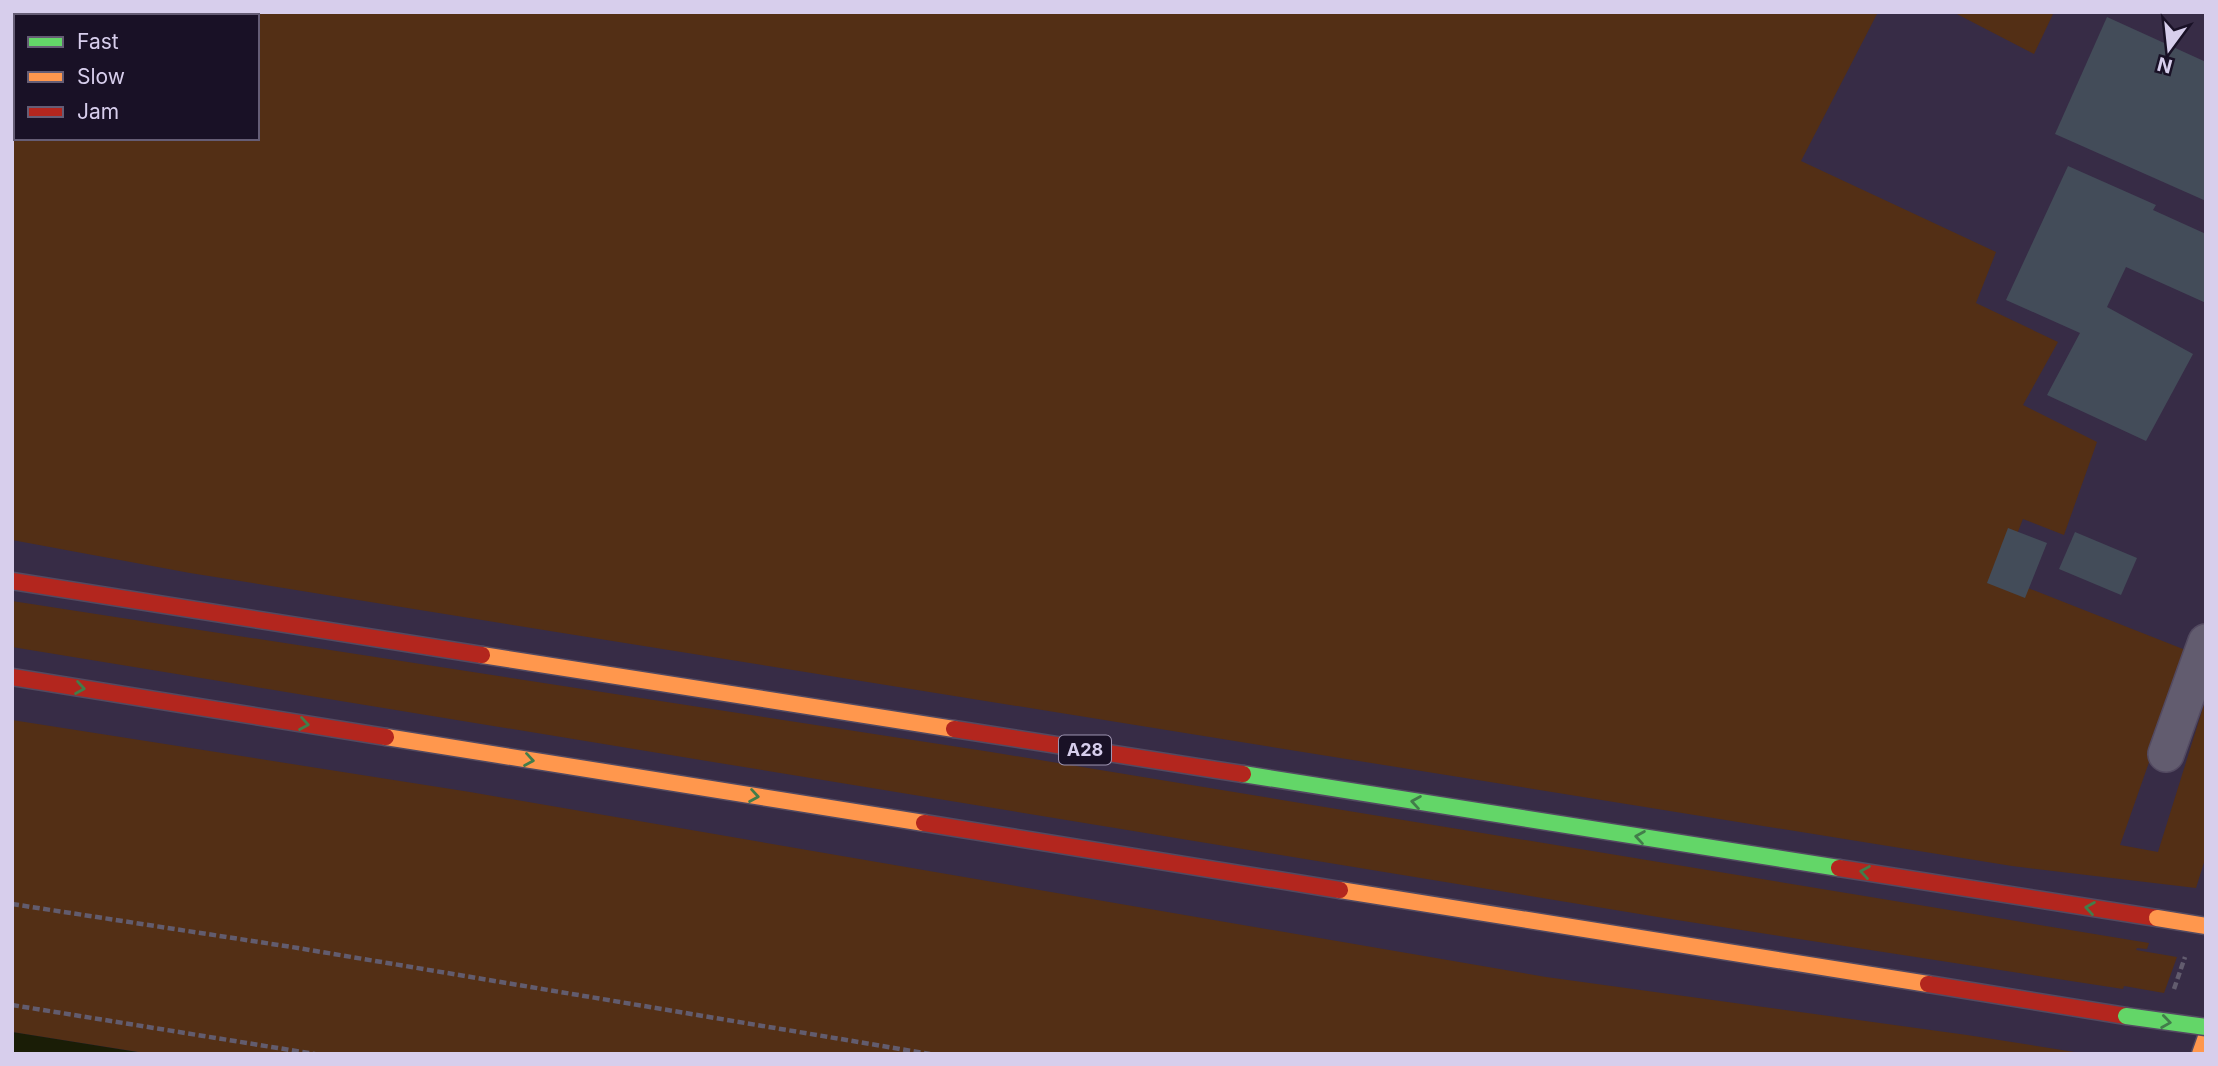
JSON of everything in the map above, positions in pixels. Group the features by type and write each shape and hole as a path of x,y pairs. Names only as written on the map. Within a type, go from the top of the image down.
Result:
{"main road":[{"name":"A28","path":"12,581 2206,926"},
{"path":"12,677 2206,1027"},
{"path":"2200,1054 2206,1037"}],"street":[{"path":"2166,754 2206,642"}],"path":[{"path":"12,904 298,948 930,1054"},
{"path":"2172,994 2189,945"},
{"path":"12,1005 315,1054"}],"shaded area":[{"path":"12,12 1878,12 1801,161 1996,252 1976,303 2058,342 2023,405 2097,442 2064,535 2023,519 2000,577 2188,651 2120,845 2158,852 2206,698 2206,856 2196,888 2012,866 190,573 12,540"},
{"path":"1953,12 2054,12 2034,54"},
{"path":"12,601 991,752 2149,943 2147,949 2136,950 2177,957 2164,993 2124,986 2123,989 1664,918 12,647"},
{"path":"12,720 470,792 1546,977 2087,1054 151,1054 12,1032"},
{"path":"12,1032 150,1054 12,1054"}],"building":[{"path":"2107,17 2206,62 2206,201 2055,134"},
{"path":"2068,166 2156,205 2153,210 2206,234 2206,303 2126,267 2107,307 2193,354 2146,441 2047,395 2080,333 2006,300"},
{"path":"2008,528 2047,543 2025,598 1987,583"},
{"path":"2075,532 2137,558 2121,595 2059,569"}],"traffic: fast":[{"path":"1243,774 1839,868"},
{"path":"2126,1016 2206,1027"}],"traffic: slow":[{"path":"482,655 954,729"},
{"path":"386,737 924,823"},
{"path":"1340,890 1928,984"},
{"path":"2157,918 2206,926"},
{"path":"2200,1054 2206,1037"}],"traffic: jam":[{"path":"12,581 482,655"},
{"path":"12,677 386,737"},
{"path":"954,729 1243,774"},
{"path":"924,823 1340,890"},
{"path":"1839,868 2157,918"},
{"path":"1928,984 2126,1016"}]}
